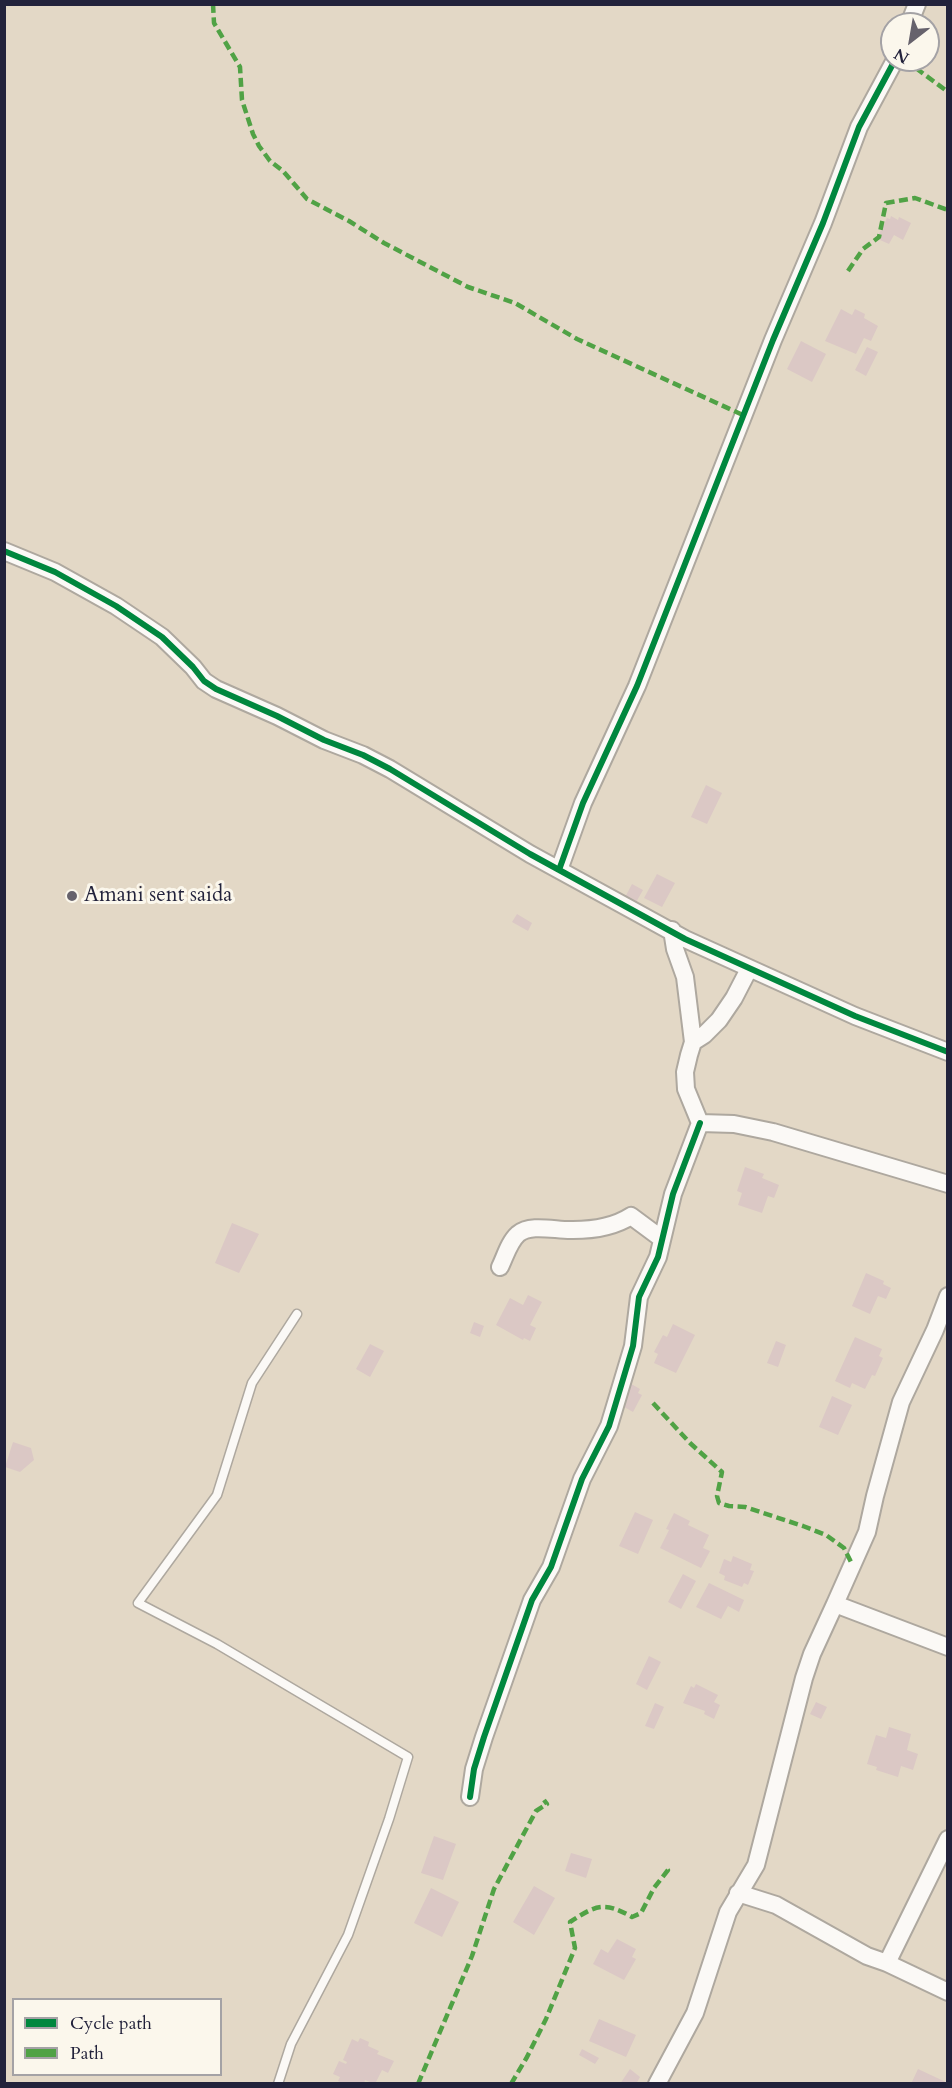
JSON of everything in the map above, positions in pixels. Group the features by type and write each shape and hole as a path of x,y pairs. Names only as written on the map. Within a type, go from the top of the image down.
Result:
{"street":[{"path":"559,870 583,803 637,686 769,351 823,223 859,127 889,72"},
{"path":"4,551 55,572 116,606 162,637 204,681 216,689 390,769 559,870 685,939 855,1016 948,1052"},
{"path":"470,1797 474,1769 484,1737 532,1600 551,1567 582,1479 609,1426 633,1346 637,1302 658,1257 673,1194 700,1123 686,1089 685,1072 693,1042 692,1020 685,977 675,949 672,930"},
{"path":"693,1042 704,1035 718,1020 734,998 749,969"},
{"path":"700,1123 734,1124 773,1132 948,1184"},
{"path":"500,1267 513,1240 519,1233 528,1229 573,1231 596,1229 632,1216 662,1239"},
{"path":"657,2084 695,2013 720,1936 738,1893 756,1865 812,1654 867,1532 901,1402 936,1330 948,1296"},
{"path":"835,1604 948,1647"},
{"path":"887,1963 948,1839"},
{"path":"738,1893 776,1905 867,1956 948,1992"}],"lane":[{"path":"278,2084 291,2044 348,1935 389,1819 408,1756 217,1644 138,1604 218,1495 252,1383 297,1314"}],"building":[{"path":"891,216 911,223 903,240 894,235 889,244 880,240 878,236 887,218 890,219"},
{"path":"841,309 852,315 855,309 865,314 864,318 878,326 871,341 864,338 856,354 825,341"},
{"path":"801,341 826,354 812,382 787,369"},
{"path":"867,347 878,352 866,376 855,370"},
{"path":"706,785 722,793 707,824 691,817"},
{"path":"657,874 675,883 662,907 644,898"},
{"path":"632,884 643,890 631,911 621,905"},
{"path":"517,914 532,923 528,931 512,922"},
{"path":"745,1167 764,1174 762,1178 779,1185 774,1198 768,1196 762,1213 738,1205 742,1193 737,1191"},
{"path":"232,1223 259,1234 239,1273 215,1263"},
{"path":"866,1273 884,1281 883,1284 891,1288 886,1299 878,1296 870,1314 852,1306"},
{"path":"528,1295 542,1302 530,1325 536,1328 530,1341 524,1338 523,1340 496,1325 510,1298 523,1305"},
{"path":"474,1322 484,1326 480,1337 470,1333"},
{"path":"673,1324 695,1335 676,1373 654,1363 658,1354 654,1352 663,1335 667,1337"},
{"path":"855,1337 882,1349 879,1356 883,1358 875,1376 872,1375 865,1389 852,1383 850,1388 835,1381"},
{"path":"776,1341 786,1345 778,1367 767,1363"},
{"path":"370,1344 384,1351 370,1377 356,1369"},
{"path":"626,1381 640,1389 638,1393 642,1395 633,1412 610,1399"},
{"path":"832,1396 852,1405 838,1435 819,1427"},
{"path":"13,1442 31,1448 34,1460 20,1472 5,1467"},
{"path":"635,1512 653,1520 638,1554 619,1546"},
{"path":"674,1513 690,1521 688,1525 709,1535 703,1548 710,1551 701,1568 660,1548"},
{"path":"733,1556 752,1564 750,1570 754,1571 748,1585 744,1583 742,1587 724,1580 725,1576 719,1573 724,1559 731,1562"},
{"path":"683,1574 696,1581 681,1609 668,1602"},
{"path":"709,1583 744,1600 739,1612 728,1606 721,1619 696,1607"},
{"path":"649,1656 661,1662 647,1690 636,1684"},
{"path":"696,1684 718,1695 714,1702 720,1705 714,1719 704,1714 705,1711 683,1703 691,1686 694,1688"},
{"path":"816,1702 827,1707 821,1719 810,1714"},
{"path":"655,1703 664,1707 654,1729 645,1726"},
{"path":"889,1727 911,1734 907,1750 918,1754 913,1770 901,1766 898,1777 876,1770 877,1767 867,1764 876,1735 886,1738"},
{"path":"434,1836 456,1844 443,1880 421,1873"},
{"path":"571,1853 592,1859 586,1878 565,1871"},
{"path":"534,1886 555,1898 534,1935 513,1922"},
{"path":"431,1888 459,1902 442,1937 414,1923"},
{"path":"617,1939 636,1949 632,1957 636,1959 624,1980 593,1964 601,1949 608,1953"},
{"path":"599,2019 636,2035 626,2057 589,2041"},
{"path":"360,2038 369,2042 368,2046 379,2051 377,2054 394,2061 388,2073 382,2070 375,2084 365,2080 364,2084 345,2084 338,2081 340,2077 333,2074 339,2061 346,2064 347,2062 343,2060 352,2039 358,2042"},
{"path":"582,2049 599,2058 595,2064 579,2055"},
{"path":"630,2069 640,2077 636,2084 620,2084"},
{"path":"918,2069 948,2083 948,2084 911,2084"}],"marked path":[{"path":"213,4 214,23 240,67 242,100 253,134 270,161 283,171 307,199 468,287 515,303 577,339 743,415"},
{"path":"921,72 948,92"},
{"path":"848,271 863,249 879,237 886,203 915,198 948,210"},
{"path":"653,1403 690,1443 722,1472 717,1496 719,1503 745,1507 826,1535 844,1548 852,1564"},
{"path":"418,2084 472,1956 494,1889 536,1811 547,1804 544,1800"},
{"path":"511,2084 546,2019 575,1948 570,1922 600,1907 614,1909 632,1917 641,1913 667,1869"}],"cycle path":[{"path":"559,870 583,803 637,686 773,340 823,223 859,127 889,72"},
{"path":"4,551 55,572 116,606 162,637 204,681 216,689 390,769 530,854 685,939 855,1016 948,1052"},
{"path":"470,1797 474,1769 484,1737 532,1600 551,1567 582,1479 609,1426 633,1346 639,1297 658,1257 673,1194 700,1123"}],"place":[{"name":"Amani sent saida","path":"72,896"}]}
